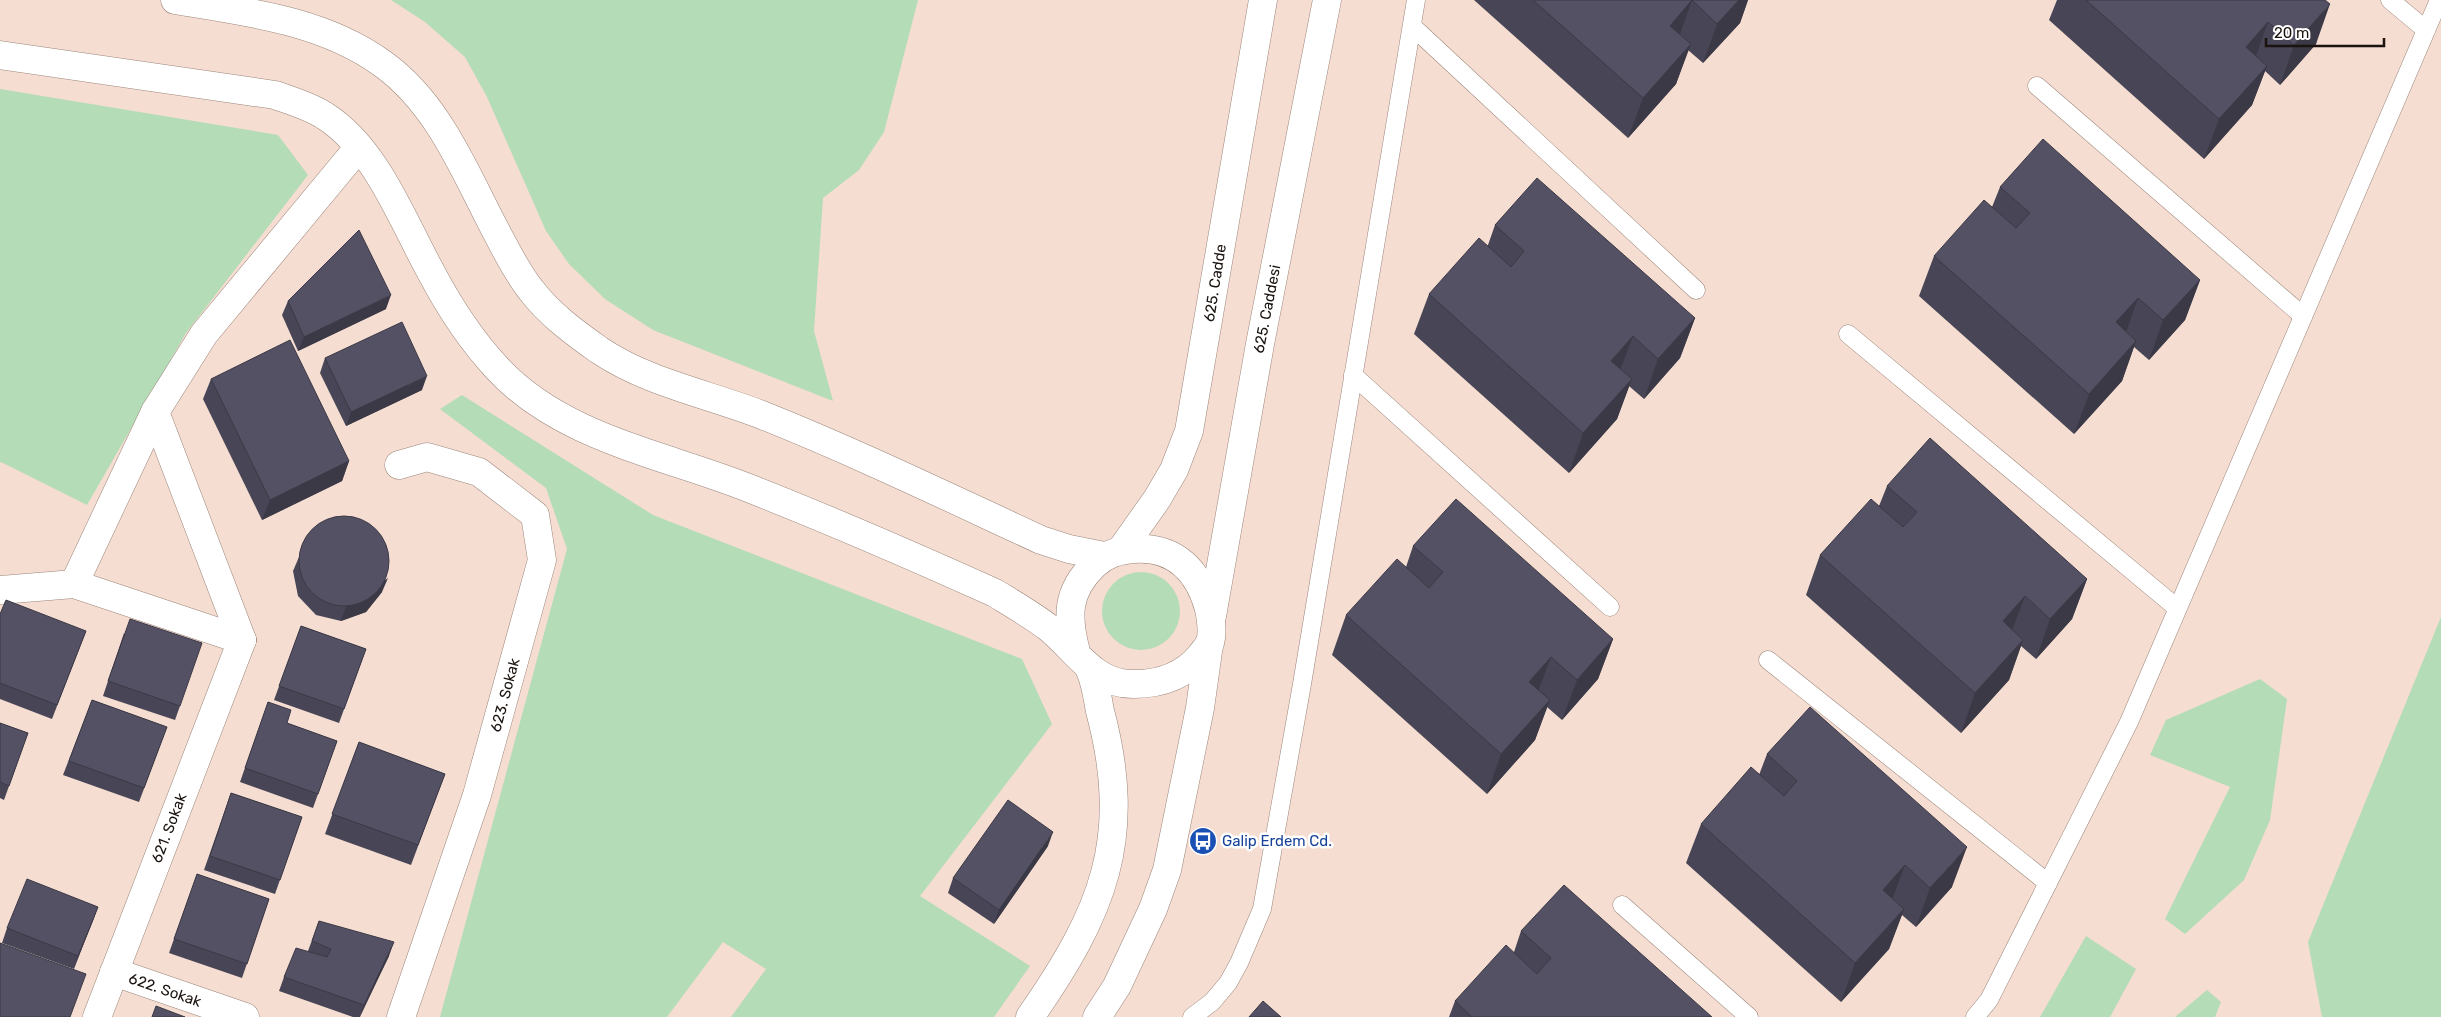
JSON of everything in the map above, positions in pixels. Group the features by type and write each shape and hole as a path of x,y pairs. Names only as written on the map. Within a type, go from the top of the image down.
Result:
{"main road":[{"path":"0,56 274,95 303,105 326,116 370,160 458,319 498,370 551,410 594,433 779,500 995,593 1027,612 1107,680 1129,684 1150,684 1173,678 1193,665 1211,632 1205,593 1195,575 1180,561 1160,551 1140,548 1113,553 1069,549 1041,540 827,441 754,412 629,368 599,350 560,321 531,290 511,259 449,139 422,101 384,64 338,38 280,18 175,0"},
{"name":"625. Cadde","path":"1113,553 1157,499 1174,470 1190,431 1263,0"},
{"name":"625. Caddesi","path":"1097,1017 1117,986 1153,909 1167,870 1200,708 1211,632 1260,344 1327,0"},
{"path":"74,584 155,412 204,334 359,147"},
{"path":"155,412 242,640"},
{"name":"623. Sokak","path":"400,465 427,457 479,472 535,515 542,560 477,796 401,1017"},
{"path":"1030,1017 1058,977 1083,933 1101,888 1113,842 1115,805 1112,763 1097,686 1083,661 1069,612 1074,592 1086,573 1113,553"},
{"path":"0,590 74,584 242,640"},
{"name":"621. Sokak","path":"97,1017 242,640"},
{"name":"622. Sokak","path":"114,972 245,1017"}],"lane":[{"path":"1192,1017 1212,1002 1228,983 1240,963 1262,909 1416,0"},
{"path":"2390,0 2426,30"},
{"path":"1975,1017 1989,1000 2129,722 2440,0"},
{"path":"1412,26 1696,290"},
{"path":"2037,86 2303,316"},
{"path":"1848,334 2177,608"},
{"path":"1353,376 1610,607"},
{"path":"1768,660 2048,883"},
{"path":"1622,905 1750,1017"}],"green space":[{"path":"391,0 918,0 884,132 859,170 823,198 814,331 833,401 653,330 605,299 569,264 546,231 487,97 465,57 425,22"},
{"path":"0,89 278,135 308,175 186,333 87,505 0,463"},
{"path":"462,395 653,515 1022,659 1052,724 920,896 1030,966 994,1017 731,1017 766,969 723,942 667,1017 440,1017 567,549 546,488 440,409"},
{"path":"1141,572 1156,575 1168,584 1177,596 1180,611 1177,626 1168,638 1156,647 1141,650 1126,647 1114,638 1105,626 1102,611 1105,596 1114,584 1126,575"},
{"path":"2441,617 2441,1017 2322,1017 2308,942"},
{"path":"2260,679 2287,699 2270,820 2244,880 2185,934 2165,919 2230,787 2150,755 2166,720"},
{"path":"2086,936 2136,969 2110,1017 2040,1017"},
{"path":"2207,990 2221,1002 2215,1017 2175,1017"}],"building":[{"path":"1533,0 1692,0 1670,26 1691,44 1643,98"},
{"path":"1692,0 1739,0 1717,24"},
{"path":"2086,0 2325,0 2330,4 2294,45 2268,22 2246,47 2267,66 2219,119"},
{"path":"2043,139 2200,280 2163,320 2138,298 2116,322 2136,341 2089,394 1934,256 1984,200 2016,228 2030,213 2000,187"},
{"path":"1537,178 1695,318 1658,359 1633,336 1611,361 1632,379 1583,433 1429,294 1479,238 1511,267 1524,251 1495,225"},
{"path":"359,230 391,295 304,337 288,301"},
{"path":"402,322 427,376 351,412 325,358"},
{"path":"290,340 349,461 270,500 211,379"},
{"path":"1930,438 2087,579 2050,619 2025,596 2003,621 2023,640 1975,693 1820,555 1871,499 1903,527 1917,512 1887,486"},
{"path":"1456,499 1613,639 1577,680 1551,657 1529,682 1550,700 1501,754 1346,615 1397,559 1429,588 1443,572 1413,546"},
{"path":"344,516 361,519 376,529 386,544 389,561 386,578 376,593 361,603 344,606 327,603 312,593 302,578 299,561 302,544 312,529 327,519"},
{"path":"6,600 86,631 57,705 0,683 0,614"},
{"path":"130,619 202,643 180,706 108,681"},
{"path":"301,626 366,649 344,709 279,686"},
{"path":"92,700 167,727 144,788 69,761"},
{"path":"268,702 291,710 287,723 337,741 318,794 245,768"},
{"path":"1810,707 1967,847 1930,888 1905,865 1883,890 1904,909 1855,963 1701,824 1751,767 1784,796 1797,781 1767,754"},
{"path":"0,723 28,733 9,786 0,782"},
{"path":"359,742 445,774 418,845 332,814"},
{"path":"231,793 302,817 280,880 210,856"},
{"path":"1008,800 1053,832 999,910 953,878"},
{"path":"197,874 269,899 247,964 174,939"},
{"path":"27,879 98,907 78,956 7,928"},
{"path":"1564,885 1712,1017 1472,1017 1455,1001 1506,945 1537,974 1551,958 1521,931"},
{"path":"319,921 394,942 364,1005 284,977 296,948 327,957 331,949 312,941"},
{"path":"0,943 86,974 70,1017 0,1017"},
{"path":"1263,1001 1281,1017 1249,1017"},
{"path":"156,1006 185,1017 152,1017"}],"place":[{"name":"Galip Erdem Cd.","path":"1203,841"}]}
